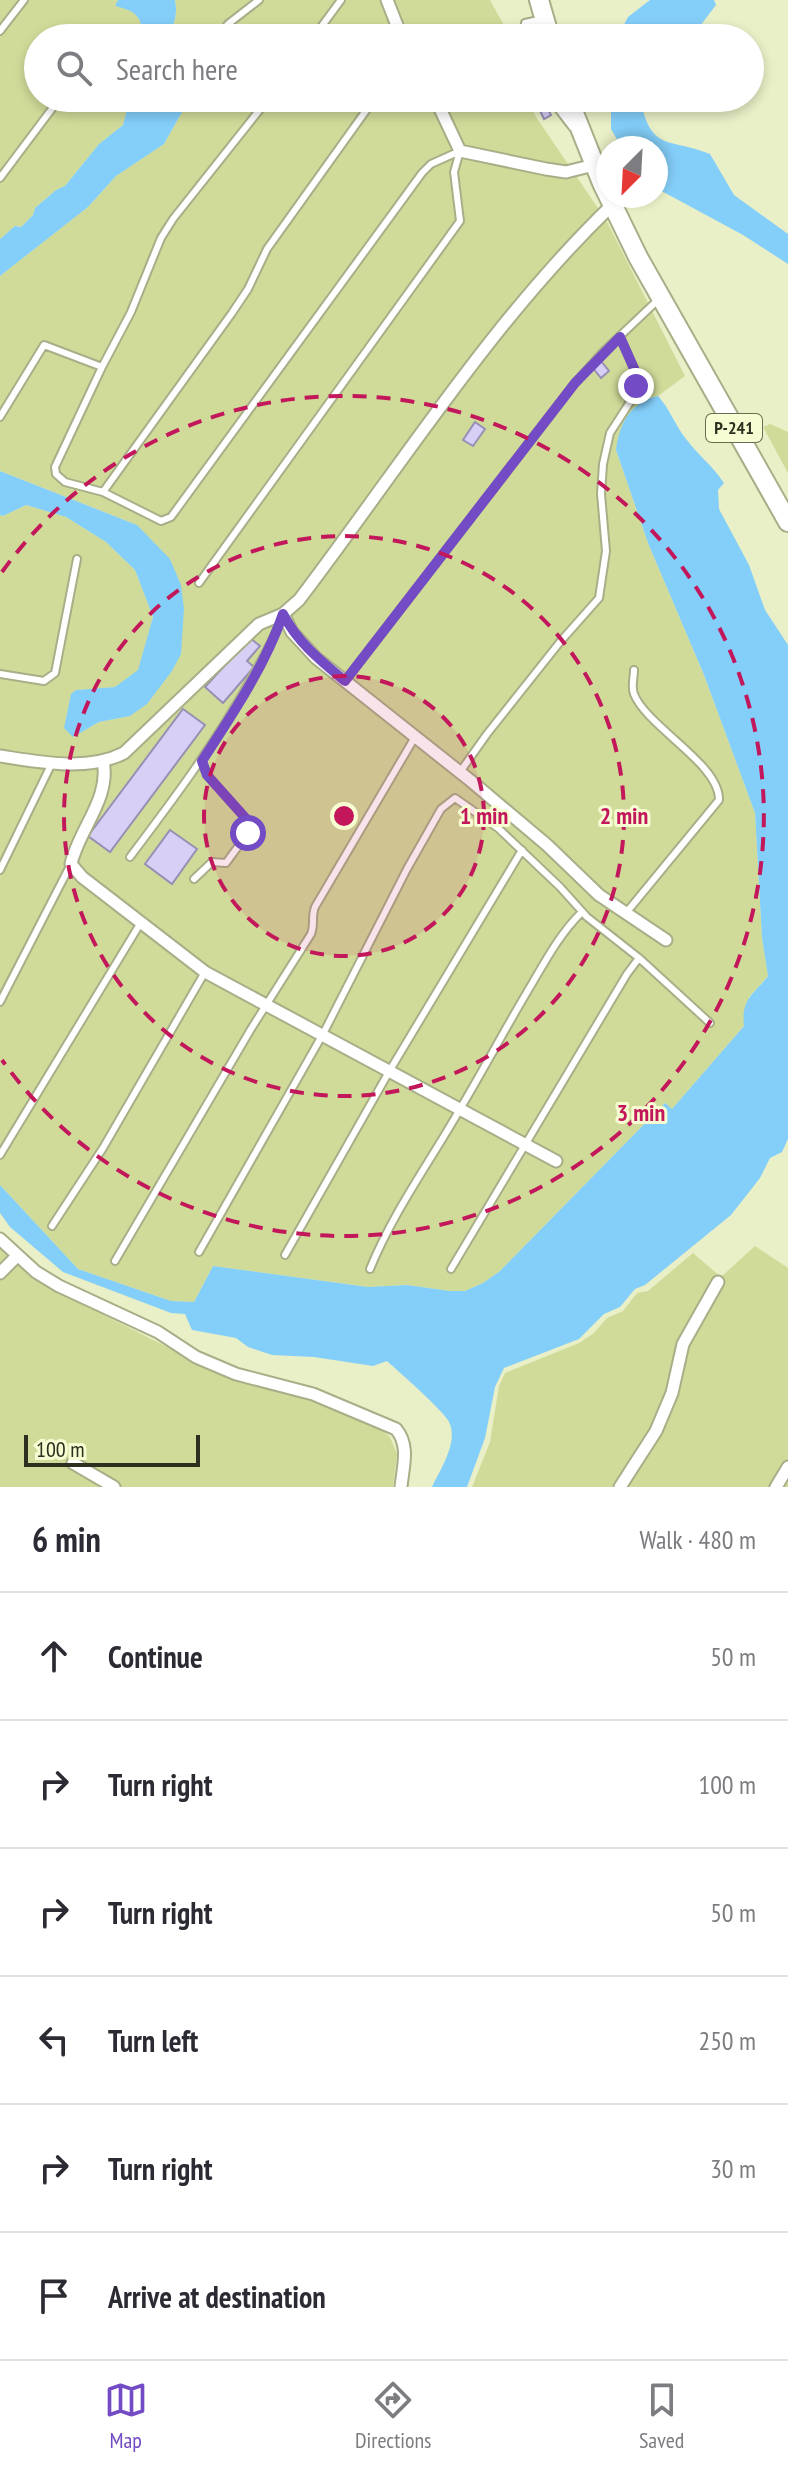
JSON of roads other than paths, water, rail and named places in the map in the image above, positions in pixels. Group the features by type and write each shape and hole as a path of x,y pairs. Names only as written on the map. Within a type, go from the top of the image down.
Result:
{"highway":[{"path":"539,0 546,24"},
{"name":"Р-241","path":"573,112 596,169"},
{"name":"Р-241","path":"614,208 680,334 788,522"}],"street":[{"path":"387,0 396,24"},
{"path":"442,112 460,151 556,171 581,170 594,165"},
{"path":"0,756 52,763 103,761 124,753 259,624 283,614 299,600 415,438 521,301 556,260 609,208"},
{"path":"283,614 292,632 345,681 547,845 599,895 666,940"},
{"path":"103,761 106,780 103,792 75,847 71,864 82,877 205,972 556,1161"},
{"path":"0,1239 17,1256 59,1286 158,1332 179,1347 220,1368 313,1394 396,1429 406,1449 401,1487"},
{"path":"0,1273 17,1256"},
{"path":"620,1487 656,1431 672,1393 683,1344 718,1282"},
{"path":"73,1463 114,1487"},
{"path":"776,1487 788,1467"}],"lane":[{"path":"0,31 24,0"},
{"path":"228,24 259,0"},
{"path":"323,24 341,0"},
{"path":"0,178 50,112"},
{"path":"258,112 173,219 156,249 131,312 55,467 56,474 65,482 103,492 161,521 171,517 422,173 431,164 460,151"},
{"path":"103,492 232,313 248,289 267,249 365,112"},
{"path":"561,112 584,140"},
{"path":"199,583 460,221 454,172 460,151"},
{"path":"345,681 575,383 660,298"},
{"path":"460,772 542,665 599,598 606,551 601,494 603,464 610,433 632,399 636,386 636,373 620,337"},
{"path":"0,417 44,345 102,367"},
{"path":"0,674 44,681 55,673 77,559"},
{"path":"130,857 202,761 242,695 283,614"},
{"path":"626,913 719,800 719,792 695,760 675,737 643,709 633,691 634,670"},
{"path":"115,1261 311,934 314,926 311,916 315,907 415,737"},
{"path":"194,879 212,862 226,863 248,833 249,822 207,775 202,761"},
{"path":"0,870 52,763"},
{"path":"199,1252 323,1034 407,869 441,809 455,798 498,828 582,912 639,958 710,1023"},
{"path":"285,1255 390,1070 522,850"},
{"path":"0,1002 71,864"},
{"path":"370,1269 427,1161 541,969 582,912"},
{"path":"0,1155 140,924"},
{"path":"451,1269 639,958"},
{"path":"52,1226 103,1148 205,972"}],"water":[{"path":"118,0 175,0 175,20 174,24 141,24 133,13 115,6"},
{"path":"650,0 714,0 716,5 702,24 624,24 628,17"},
{"path":"126,112 182,112 164,144 116,176 88,207 0,276 0,239 15,226 21,227 33,215 35,208 65,186 99,144 123,125"},
{"path":"611,112 643,112 657,136 615,136 611,129"},
{"path":"668,142 710,154 734,195 788,234 788,264 743,235 668,194"},
{"path":"658,396 686,439 724,483 718,490 719,509 749,565 765,610 788,645 788,1139 782,1152 770,1158 760,1178 731,1215 645,1285 635,1289 620,1307 604,1314 579,1339 504,1368 495,1387 485,1438 467,1487 432,1487 450,1447 449,1422 387,1361 373,1366 314,1357 272,1355 248,1347 236,1338 192,1330 185,1314 171,1313 63,1272 10,1227 0,1213 0,1185 78,1269 171,1301 194,1302 213,1266 368,1287 407,1285 465,1291 500,1271 665,1103 672,1109 744,1026 746,1003 768,976 762,938 755,813 704,675 648,543 616,450 628,415 640,403"},
{"path":"0,471 137,525 170,559 181,585 184,609 181,654 147,704 130,716 99,722 73,737 64,728 71,694 76,690 115,687 138,670 153,617 135,570 106,542 66,517 26,505 0,515"}]}
